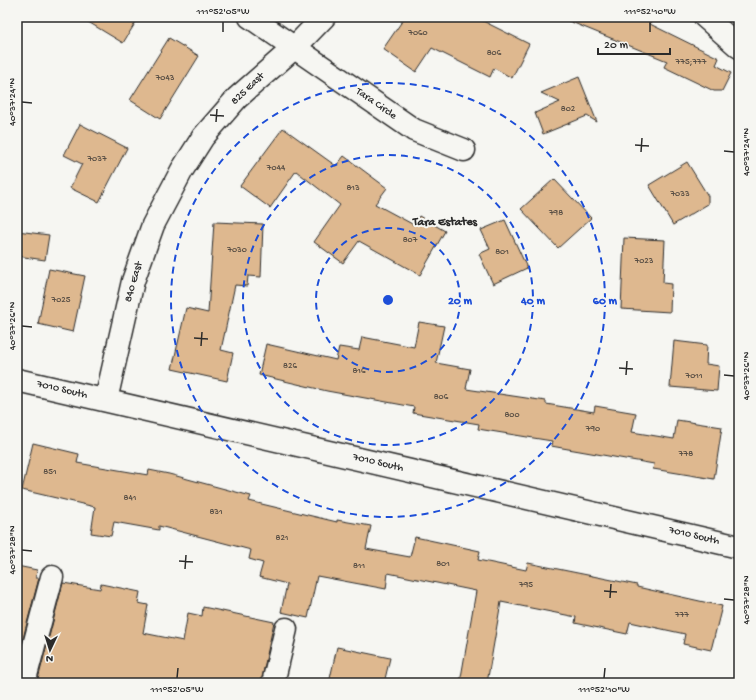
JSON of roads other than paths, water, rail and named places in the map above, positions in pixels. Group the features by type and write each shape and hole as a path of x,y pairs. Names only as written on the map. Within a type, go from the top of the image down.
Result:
{"street":[{"name":"Tara Circle","path":"250,17 414,130 464,150"},
{"name":"825 East","path":"182,170 203,137 237,98 295,47 324,17"},
{"path":"705,17 739,47"},
{"name":"840 East","path":"106,400 132,281 153,225 182,170"},
{"name":"7010 South","path":"17,380 739,547"},
{"path":"24,683 52,578"},
{"path":"273,683 286,628"}],"district":[{"name":"Tara Estates","path":"445,223"}]}
